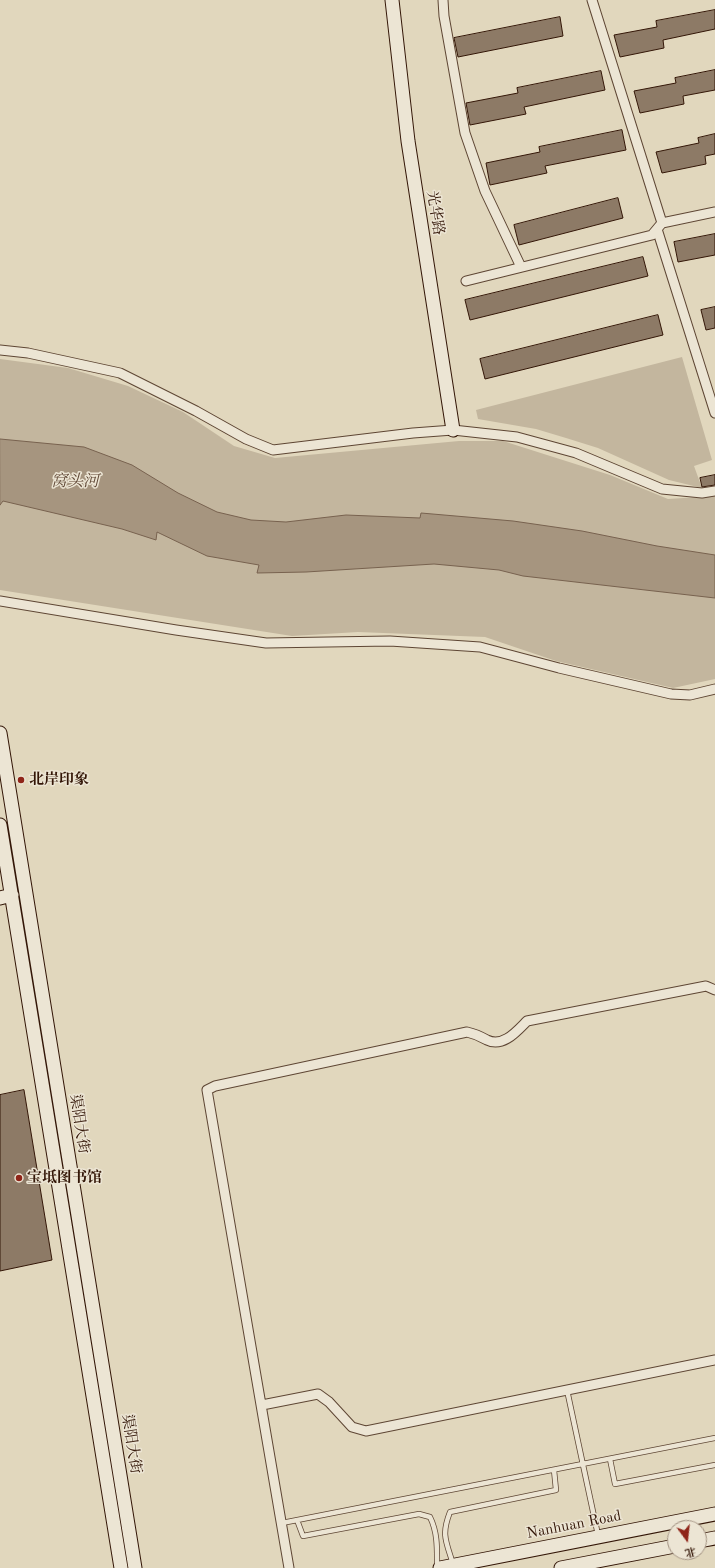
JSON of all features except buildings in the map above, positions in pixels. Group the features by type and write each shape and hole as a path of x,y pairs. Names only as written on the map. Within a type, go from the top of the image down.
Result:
{"main road":[{"name":"光华路","path":"392,0 408,141 453,430"},
{"name":"渠阳大街","path":"0,733 135,1568"},
{"name":"渠阳大街","path":"0,825 6,896 121,1568"},
{"name":"Nanhuan Road","path":"438,1568 715,1514"},
{"path":"561,1568 667,1548"}],"street":[{"path":"443,0 445,23 465,133 485,191 521,267"},
{"path":"592,0 715,413"},
{"path":"466,281 652,235 660,226 715,212"},
{"path":"0,350 28,352 120,373 196,411 246,440 273,450 413,433 453,430 517,437 576,453 662,489 702,493 715,491"},
{"path":"0,601 266,643 390,641 480,647 559,668 671,694 690,695 715,689"},
{"path":"289,1568 207,1090 215,1086 467,1032 478,1034 489,1041 501,1041 514,1035 527,1021 706,986 715,990"},
{"path":"262,1405 318,1394 329,1402 352,1427 366,1430 715,1360"}],"lane":[{"path":"567,1390 598,1537"},
{"path":"282,1523 715,1438"},
{"path":"610,1459 615,1484 715,1465"},
{"path":"454,1565 445,1539 445,1526 450,1512 556,1490 554,1470"},
{"path":"297,1520 303,1536 419,1514 430,1517 437,1541 438,1568"}],"shaded area":[{"path":"682,357 712,460 694,466 702,488 669,480 598,448 566,438 536,429 478,419 476,410"},
{"path":"0,359 68,368 128,386 183,412 234,446 275,458 459,441 503,441 610,475 668,499 715,496 715,679 673,688 556,661 485,637 358,632 292,636 0,590"}],"water":[{"name":"窝头河","path":"0,439 84,447 132,465 178,493 217,512 251,520 286,522 346,515 420,518 421,513 513,521 582,531 657,546 715,555 715,598 523,576 499,570 434,564 306,572 257,573 259,565 207,556 157,532 156,540 122,529 3,501 0,505"}],"place":[{"name":"北岸印象","path":"21,780"},
{"name":"宝坻图书馆","path":"19,1178"}]}
